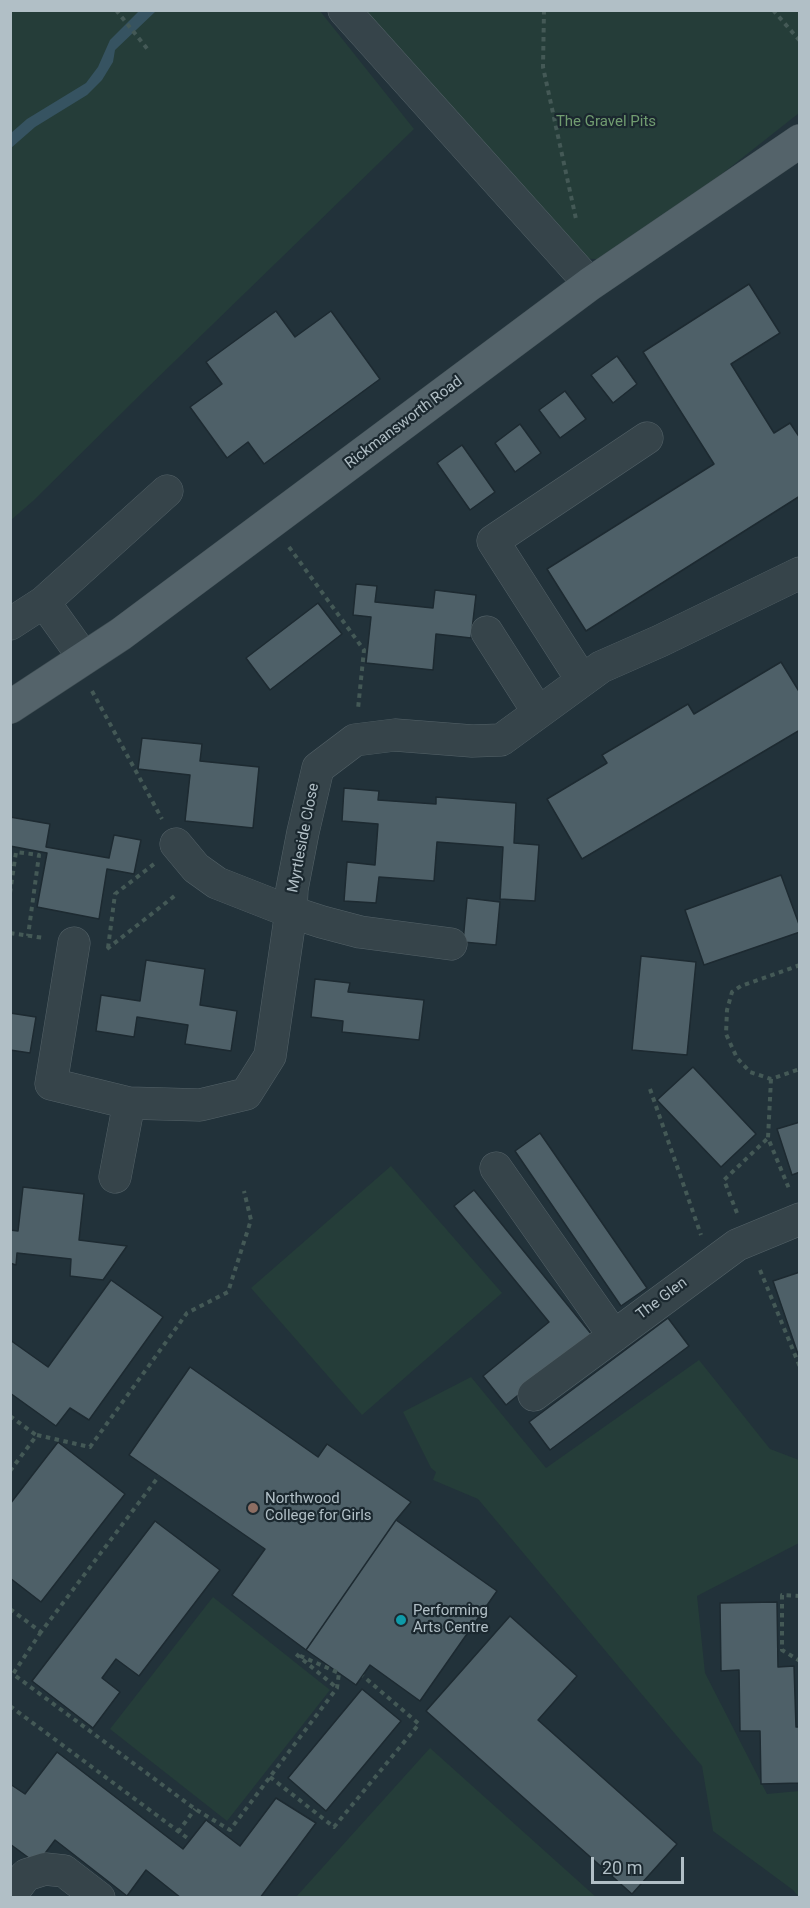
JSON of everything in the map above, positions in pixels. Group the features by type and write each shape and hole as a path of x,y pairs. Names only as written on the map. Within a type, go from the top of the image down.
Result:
{"main road":[{"name":"Rickmansworth Road","path":"10,707 122,634 590,284 800,141"}],"street":[{"path":"344,10 590,284"},
{"path":"582,680 493,541 647,438"},
{"path":"10,624 44,602 167,491"},
{"name":"Myrtleside Close","path":"74,943 51,1084 129,1103 200,1105 246,1094 270,1056 291,912 292,889 318,768 355,740 395,735 472,741 501,740 601,667 800,573"},
{"path":"44,602 81,661"},
{"path":"487,632 538,712"},
{"path":"176,844 196,868 217,883 291,912 360,932 451,944"},
{"path":"115,1177 129,1103"},
{"path":"496,1168 614,1336"},
{"name":"The Glen","path":"534,1395 795,1205"},
{"path":"10,1896 26,1875 45,1869 64,1871 99,1898"}],"path":[{"path":"116,10 149,51"},
{"path":"544,10 543,67 578,227"},
{"path":"773,10 800,41"},
{"path":"271,522 364,650 355,740"},
{"path":"81,661 176,844 115,894 108,949"},
{"path":"10,893 16,852 39,855 28,936"},
{"path":"10,933 108,949 203,873"},
{"path":"800,965 741,986 732,992 727,1010 726,1034 737,1058 750,1072 771,1079 800,1069"},
{"path":"771,1079 768,1138 795,1205"},
{"path":"650,1089 711,1264"},
{"path":"768,1138 724,1180 799,1365"},
{"path":"10,1416 37,1435 90,1447 187,1313 228,1292 251,1220 244,1191"},
{"path":"10,1471 37,1435"},
{"path":"159,1476 41,1632 12,1676 195,1809 230,1830 337,1688 339,1673 296,1654 337,1688"},
{"path":"800,1596 782,1596 782,1650 800,1661"},
{"path":"10,1609 41,1632"},
{"path":"270,1776 334,1827 419,1724 363,1676"},
{"path":"10,1706 190,1840"},
{"path":"178,1832 195,1809"}],"green space":[{"path":"11,11 320,11 414,129 11,520"},
{"name":"The Gravel Pits","path":"360,11 799,11 799,113 613,260 576,258"},
{"path":"391,1166 502,1293 362,1415 251,1288"},
{"path":"699,1360 770,1449 799,1460 799,1543 697,1596 705,1673 767,1794 799,1791 799,1897 793,1890 713,1831 702,1766 478,1499 433,1480 436,1472 431,1468 403,1412 471,1377 546,1468"},
{"path":"213,1597 330,1690 227,1821 110,1729"},
{"path":"430,1748 596,1897 296,1897"}],"water":[{"path":"139,11 156,11 115,50 113,62 102,80 87,95 35,127 11,148 11,133 27,119 86,83 98,67 110,40"}],"building":[{"path":"749,284 780,333 731,364 774,433 790,423 800,438 800,496 586,631 547,569 714,464 643,352"},
{"path":"276,311 295,337 331,311 380,379 264,464 248,442 227,458 190,407 222,384 206,362"},
{"path":"617,356 637,384 613,403 591,375"},
{"path":"565,391 586,419 560,438 539,410"},
{"path":"520,424 541,453 515,472 495,443"},
{"path":"462,445 495,492 470,510 437,463"},
{"path":"356,584 377,586 375,602 433,608 435,590 476,595 471,638 436,634 433,670 366,663 371,617 353,615"},
{"path":"318,603 342,634 270,690 246,658"},
{"path":"781,662 800,693 800,730 582,859 547,799 607,763 602,755 688,704 694,714"},
{"path":"142,738 202,744 200,761 259,767 253,828 185,821 190,775 138,769"},
{"path":"344,788 379,791 378,800 436,804 436,797 516,803 514,843 539,845 535,901 500,899 503,847 437,842 434,881 379,877 376,903 344,901 347,862 375,865 378,824 342,821"},
{"path":"10,817 50,824 46,847 109,858 114,835 141,840 134,874 107,869 99,919 37,907 47,853 10,846"},
{"path":"781,875 800,932 704,965 685,910"},
{"path":"467,898 500,902 496,945 463,942"},
{"path":"641,956 696,962 687,1055 632,1050"},
{"path":"146,960 205,969 200,1005 237,1011 231,1051 185,1044 188,1025 137,1017 134,1037 96,1031 101,995 140,1001"},
{"path":"315,979 350,983 348,992 424,1000 419,1040 342,1032 343,1021 311,1017"},
{"path":"10,1013 36,1017 30,1053 10,1050"},
{"path":"693,1067 756,1134 721,1167 657,1100"},
{"path":"800,1122 800,1172 792,1175 777,1129"},
{"path":"540,1133 647,1288 621,1306 515,1151"},
{"path":"23,1187 84,1194 79,1240 127,1246 103,1280 70,1276 71,1259 17,1253 16,1265 10,1263 10,1230 18,1231"},
{"path":"474,1190 592,1335 506,1405 483,1376 549,1322 454,1206"},
{"path":"800,1272 800,1353 798,1354 773,1281"},
{"path":"111,1280 163,1317 89,1420 70,1408 56,1426 10,1393 10,1340 48,1367"},
{"path":"668,1318 689,1346 550,1450 529,1422"},
{"path":"190,1367 318,1457 327,1444 411,1502 396,1520 306,1650 232,1595 265,1549 129,1455"},
{"path":"58,1442 125,1494 41,1602 10,1578 10,1504"},
{"name":"Performing Arts Centre","path":"396,1520 497,1591 420,1701 370,1665 356,1685 306,1650"},
{"path":"155,1521 220,1570 139,1676 116,1659 102,1678 120,1692 93,1728 32,1681"},
{"path":"777,1602 778,1667 794,1666 796,1727 800,1727 800,1783 761,1784 760,1731 740,1731 739,1670 721,1671 720,1603"},
{"path":"510,1616 577,1676 538,1720 677,1844 632,1894 426,1711"},
{"path":"362,1689 401,1721 326,1811 288,1778"},
{"path":"57,1752 183,1849 206,1820 240,1846 276,1798 316,1823 260,1898 181,1898 146,1870 127,1896 55,1840 37,1864 10,1844 10,1784 25,1794"}],"place":[{"name":"Northwood College for Girls","path":"253,1508"},
{"name":"Performing Arts Centre","path":"401,1620"}]}
